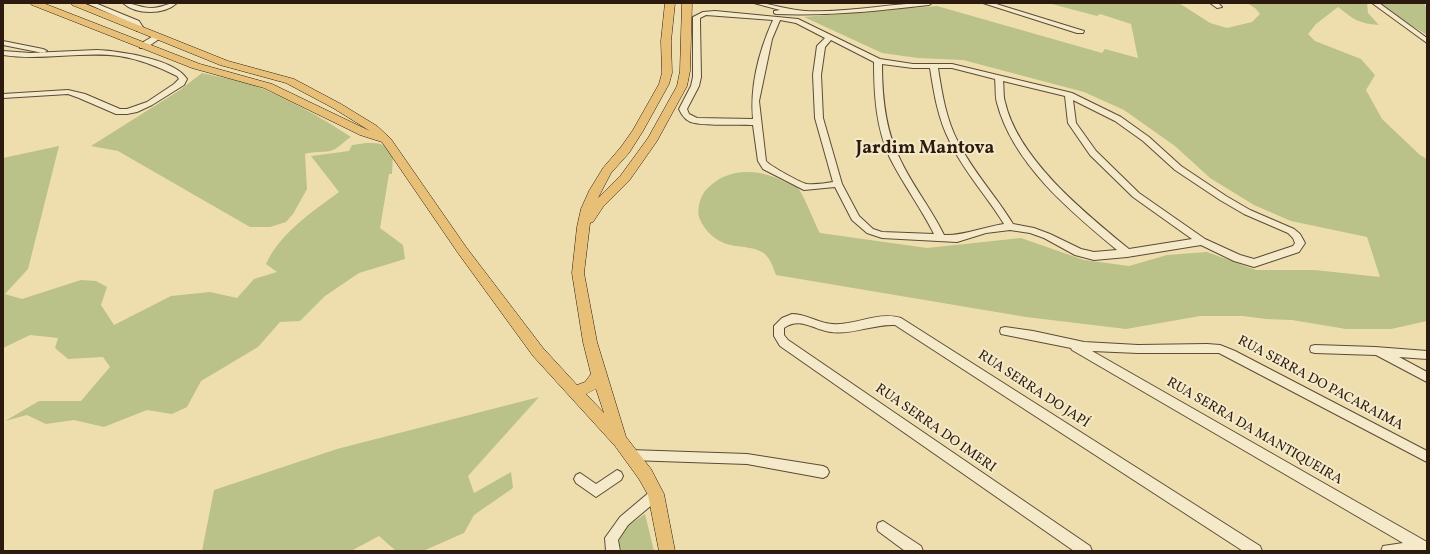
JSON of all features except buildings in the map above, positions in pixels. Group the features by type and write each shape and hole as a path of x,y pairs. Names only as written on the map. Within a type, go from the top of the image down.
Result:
{"main road":[{"path":"35,3 196,66 268,86 364,133 387,141"},
{"path":"75,3 224,62 290,81 337,106 373,128 387,141 409,175 538,352 620,441 645,474 656,494 667,551"},
{"path":"620,441 598,375 590,342 578,273 583,227 586,209 595,191 607,171 625,150 646,116 655,101 667,73 666,41 670,3"},
{"path":"583,227 599,204 625,178 653,139 682,86 685,71 684,4"},
{"path":"655,101 662,103 670,109"},
{"path":"646,116 649,122 644,130 645,135 648,138 653,139"},
{"path":"574,392 590,386 598,375"}],"street":[{"path":"89,3 136,23 140,29"},
{"path":"98,7 105,3"},
{"path":"126,3 146,10 155,11 174,3"},
{"path":"757,3 804,13"},
{"path":"809,3 818,12"},
{"path":"869,3 875,9"},
{"path":"738,9 804,13 875,9 929,3"},
{"path":"986,3 1080,31"},
{"path":"1375,3 1427,41"},
{"path":"758,122 696,121 689,118 685,114 683,109 695,86 697,76 697,17 705,13 715,12 798,21 878,61 913,66 952,66 1069,96 1118,119 1146,139 1178,168 1216,194 1247,212 1291,231 1297,236 1300,243 1296,249 1254,263 1237,258 1202,241 1136,195 1093,153 1072,123 1068,106 1069,96"},
{"path":"777,18 768,39 755,101 762,161 766,167 804,187 838,184"},
{"path":"143,46 158,37"},
{"path":"830,37 821,46 817,75 819,118 838,184 855,218 870,231 882,235 941,240 957,239 986,230 1010,227 1042,234 1078,252 1094,256 1128,253 1202,241"},
{"path":"3,43 35,50 84,53"},
{"path":"3,53 31,56 111,53 132,56 183,76 181,83 177,86 139,109 125,112 119,112 82,96 68,92 3,96"},
{"path":"878,61 877,89 885,130 894,156 941,240"},
{"path":"934,67 937,87 950,134 970,171 1004,215 1010,227"},
{"path":"998,77 997,91 1007,120 1020,144 1036,168 1057,192 1080,214 1128,253"},
{"name":"RUA SERRA DO JAPÍ","path":"780,326 785,320 793,318 810,320 831,328 862,325 886,319 897,321 1255,551"},
{"name":"RUA SERRA DO IMERI","path":"780,326 779,336 784,343 1085,551"},
{"name":"RUA SERRA DO PACARAIMA","path":"1005,331 1033,335 1070,344 1138,349 1220,349 1427,457"},
{"name":"RUA SERRA DA MANTIQUEIRA","path":"1070,344 1424,547"},
{"path":"1315,349 1375,350 1427,355"},
{"path":"1375,350 1427,377"},
{"path":"630,455 746,459 823,472"},
{"path":"580,479 596,491 617,476"},
{"path":"613,551 611,538 619,526 656,494"},
{"path":"883,528 916,551"},
{"path":"1388,551 1424,547"}],"green space":[{"path":"1048,3 1179,3 1210,23 1227,28 1252,22 1260,14 1255,8 1247,3 1367,3 1368,13 1379,25 1357,20 1338,7 1316,24 1308,34 1315,41 1361,59 1375,75 1366,90 1382,119 1420,155 1427,159 1427,321 1391,329 1346,329 1292,320 1243,316 1200,316 1126,329 1026,317 776,275 769,259 762,252 724,243 713,237 705,228 699,217 698,210 700,200 705,191 722,177 742,172 753,172 773,177 797,187 800,190 820,233 927,248 1021,238 1084,260 1129,266 1167,255 1207,252 1256,270 1315,270 1380,277 1367,237 1291,221 1254,205 1210,178 1175,146 1124,110 1084,92 963,60 918,58 882,53 804,17 937,6 1102,53 1105,49 1138,58 1131,24 1100,14 1097,16"},
{"path":"1375,3 1424,3 1427,9 1427,35"},
{"path":"202,73 244,82 277,95 351,137 333,150 305,154 307,189 293,214 286,222 270,227 250,227 118,151 91,146 180,90"},
{"path":"366,143 381,144 393,153 392,174 389,174 380,228 403,245 405,259 359,273 325,296 300,321 280,322 258,347 201,381 187,407 172,414 147,410 104,427 74,420 46,424 27,415 5,421 39,401 81,401 110,367 103,357 68,359 55,348 58,338 30,335 3,348 3,158 59,146 28,269 5,294 22,299 81,280 96,281 107,287 101,305 114,325 171,296 210,292 237,298 254,279 277,272 266,264 280,242 298,224 339,192 311,156 349,151 352,145"},
{"path":"539,397 468,476 474,493 511,472 513,488 474,515 464,533 423,551 396,551 379,536 351,551 202,551 214,490 337,449"},
{"path":"645,514 654,551 622,551 619,543 622,530"}],"district":[{"name":"Jardim Mantova","path":"925,150"}]}
